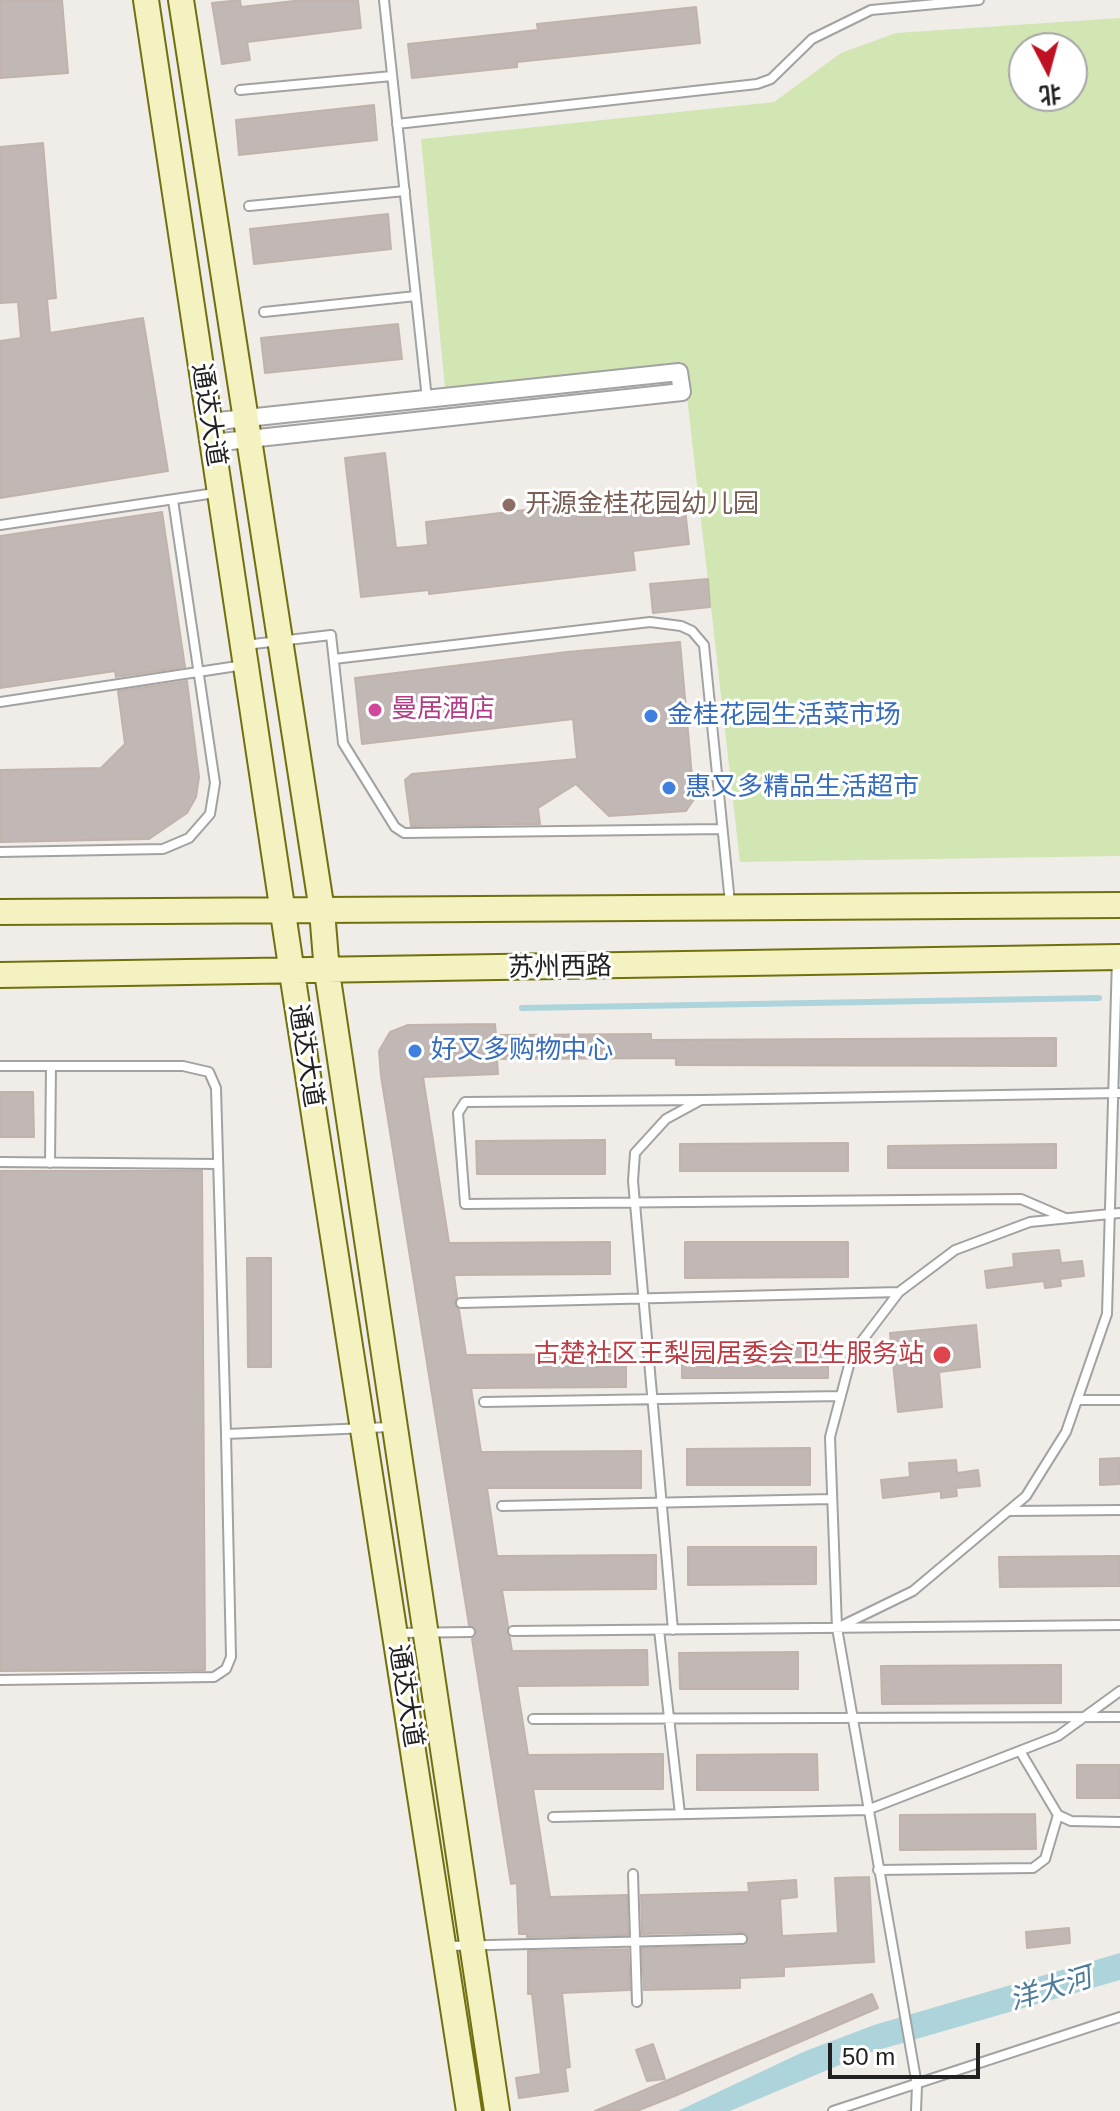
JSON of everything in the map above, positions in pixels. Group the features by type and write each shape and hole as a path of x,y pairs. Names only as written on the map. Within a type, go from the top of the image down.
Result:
{"main road":[{"name":"通达大道","path":"146,0 292,973 469,2111"},
{"name":"通达大道","path":"181,0 322,911 327,972 497,2111"},
{"path":"0,912 1120,905"},
{"name":"苏州西路","path":"0,975 292,973 1118,957"}],"street":[{"path":"211,433 446,418 682,392 679,372 435,398 248,429"},
{"path":"510,390 512,411"},
{"path":"435,398 446,418"}],"lane":[{"path":"384,0 416,296 435,398"},
{"path":"397,124 757,84 771,79 812,39 871,10 891,4 979,0"},
{"path":"240,90 392,76"},
{"path":"249,206 405,191"},
{"path":"264,312 416,296"},
{"path":"0,525 220,493"},
{"path":"0,852 147,851 176,844 201,828 210,814 215,792 173,500"},
{"path":"334,659 650,622 681,626 701,638 730,908"},
{"path":"0,702 200,672 281,641 331,635 347,752 395,827 404,833 722,829"},
{"path":"837,1628 913,1591 1009,1511 1026,1496 1066,1432 1107,1314 1115,1213 1118,957"},
{"path":"0,1066 198,1066 209,1072 216,1088 231,1657 226,1669 214,1677 0,1680"},
{"path":"50,1163 51,1066"},
{"path":"1066,1218 1021,1199 465,1204 458,1113 465,1102 1117,1093"},
{"path":"673,1630 635,1202 635,1153 666,1119 701,1100"},
{"path":"0,1162 218,1164"},
{"path":"916,2111 917,2085 837,1628 830,1437 852,1354 899,1292 955,1250 1030,1222 1115,1213"},
{"path":"461,1303 899,1292"},
{"path":"1108,1298 1120,1298"},
{"path":"484,1402 841,1396"},
{"path":"1077,1400 1120,1400"},
{"path":"226,1434 395,1427"},
{"path":"502,1506 832,1499"},
{"path":"1009,1511 1120,1510"},
{"path":"513,1631 1120,1625"},
{"path":"659,1630 680,1814"},
{"path":"395,1633 470,1632"},
{"path":"553,1817 867,1810 1058,1736 1120,1691"},
{"path":"533,1719 1120,1717"},
{"path":"1020,1751 1058,1815 1071,1821 1120,1822"},
{"path":"878,1870 1033,1868 1045,1859 1058,1815"},
{"path":"633,1874 637,2002"},
{"path":"443,1946 742,1939"},
{"path":"833,2111 1120,2017"}],"green space":[{"path":"1120,18 1120,856 740,862 683,362 445,388 421,139 774,102 841,53 896,33"}],"water":[{"name":"洋大河","path":"1120,1953 1120,1980 868,2053 730,2111 678,2111 803,2052 874,2025"}],"building":[{"path":"0,0 62,0 68,73 0,78"},
{"path":"240,0 241,7 303,0 358,0 361,28 247,42 250,60 222,64 212,3"},
{"path":"696,7 700,43 517,62 517,67 412,78 408,44 538,30 537,24"},
{"path":"374,105 377,140 239,155 236,120"},
{"path":"43,143 56,298 47,299 50,333 143,318 168,471 0,498 0,341 21,338 18,302 0,303 0,147"},
{"path":"388,214 391,249 254,264 250,229"},
{"path":"398,324 402,359 265,373 261,338"},
{"path":"385,453 396,548 428,545 426,522 624,498 625,508 684,501 689,544 633,551 635,570 429,594 429,590 361,597 345,458"},
{"path":"162,512 185,667 116,677 115,671 0,688 0,536"},
{"path":"708,579 710,607 653,613 650,584"},
{"path":"680,642 694,799 686,811 609,816 576,784 538,808 540,824 411,826 405,780 412,774 577,759 573,719 362,744 355,678 567,652"},
{"path":"187,681 199,777 196,797 187,813 149,839 0,842 0,770 101,768 125,744 118,691"},
{"path":"495,1024 496,1035 651,1034 651,1040 1056,1038 1056,1066 676,1065 676,1058 497,1059 498,1074 423,1077 449,1243 610,1242 610,1274 454,1275 457,1297 454,1304 459,1310 466,1355 626,1354 626,1387 471,1388 481,1452 641,1451 641,1488 487,1488 497,1556 656,1555 656,1589 502,1590 512,1651 647,1650 648,1685 517,1686 528,1755 663,1754 663,1789 533,1789 550,1897 627,1895 628,1935 527,1937 527,1934 519,1934 517,1883 511,1884 472,1639 477,1631 469,1625 381,1076 379,1051 390,1032 408,1025"},
{"path":"0,1092 33,1092 34,1137 0,1137"},
{"path":"605,1140 605,1174 477,1174 476,1141"},
{"path":"848,1143 848,1171 680,1171 680,1144"},
{"path":"1056,1144 1056,1168 888,1168 888,1146"},
{"path":"0,1171 202,1171 205,1670 0,1671"},
{"path":"685,1242 848,1242 848,1277 685,1278"},
{"path":"1059,1250 1061,1263 1082,1261 1084,1276 1060,1279 1061,1286 1045,1288 1044,1281 987,1288 985,1271 1014,1267 1013,1254"},
{"path":"247,1258 271,1258 271,1367 248,1367"},
{"path":"976,1325 980,1367 939,1372 942,1407 898,1412 890,1333"},
{"path":"682,1345 828,1345 828,1378 682,1378"},
{"path":"810,1448 810,1485 687,1485 687,1449"},
{"path":"1120,1458 1120,1484 1100,1485 1100,1459"},
{"path":"956,1460 957,1473 978,1470 980,1486 956,1488 957,1496 941,1498 941,1491 883,1498 881,1480 910,1477 909,1463"},
{"path":"688,1547 816,1547 816,1584 688,1585"},
{"path":"1120,1556 1120,1586 1000,1587 999,1557"},
{"path":"798,1652 798,1689 680,1689 679,1653"},
{"path":"1061,1665 1061,1703 882,1704 881,1666"},
{"path":"817,1754 818,1790 697,1790 697,1755"},
{"path":"1077,1765 1120,1765 1120,1798 1077,1798"},
{"path":"1035,1814 1036,1849 900,1850 900,1815"},
{"path":"869,1877 874,1962 784,1967 784,1976 740,1978 740,1988 644,1990 642,1948 742,1946 749,1938 742,1932 642,1934 641,1895 749,1892 748,1883 796,1880 797,1897 780,1899 782,1936 838,1933 835,1878"},
{"path":"1069,1928 1070,1943 1027,1948 1026,1932"},
{"path":"628,1949 630,1990 562,1993 570,2067 565,2068 568,2091 519,2098 516,2078 541,2074 532,1994 528,1994 528,1951"},
{"path":"872,1994 878,2008 677,2095 637,2111 595,2111"},
{"path":"653,2044 665,2079 647,2081 636,2050"}],"waterway":[{"path":"522,1008 1099,998"}],"place":[{"name":"开源金桂花园幼儿园","path":"509,505"},
{"name":"曼居酒店","path":"375,710"},
{"name":"金桂花园生活菜市场","path":"651,716"},
{"name":"惠又多精品生活超市","path":"669,788"},
{"name":"好又多购物中心","path":"415,1051"},
{"name":"古楚社区王梨园居委会卫生服务站","path":"942,1355"}]}
